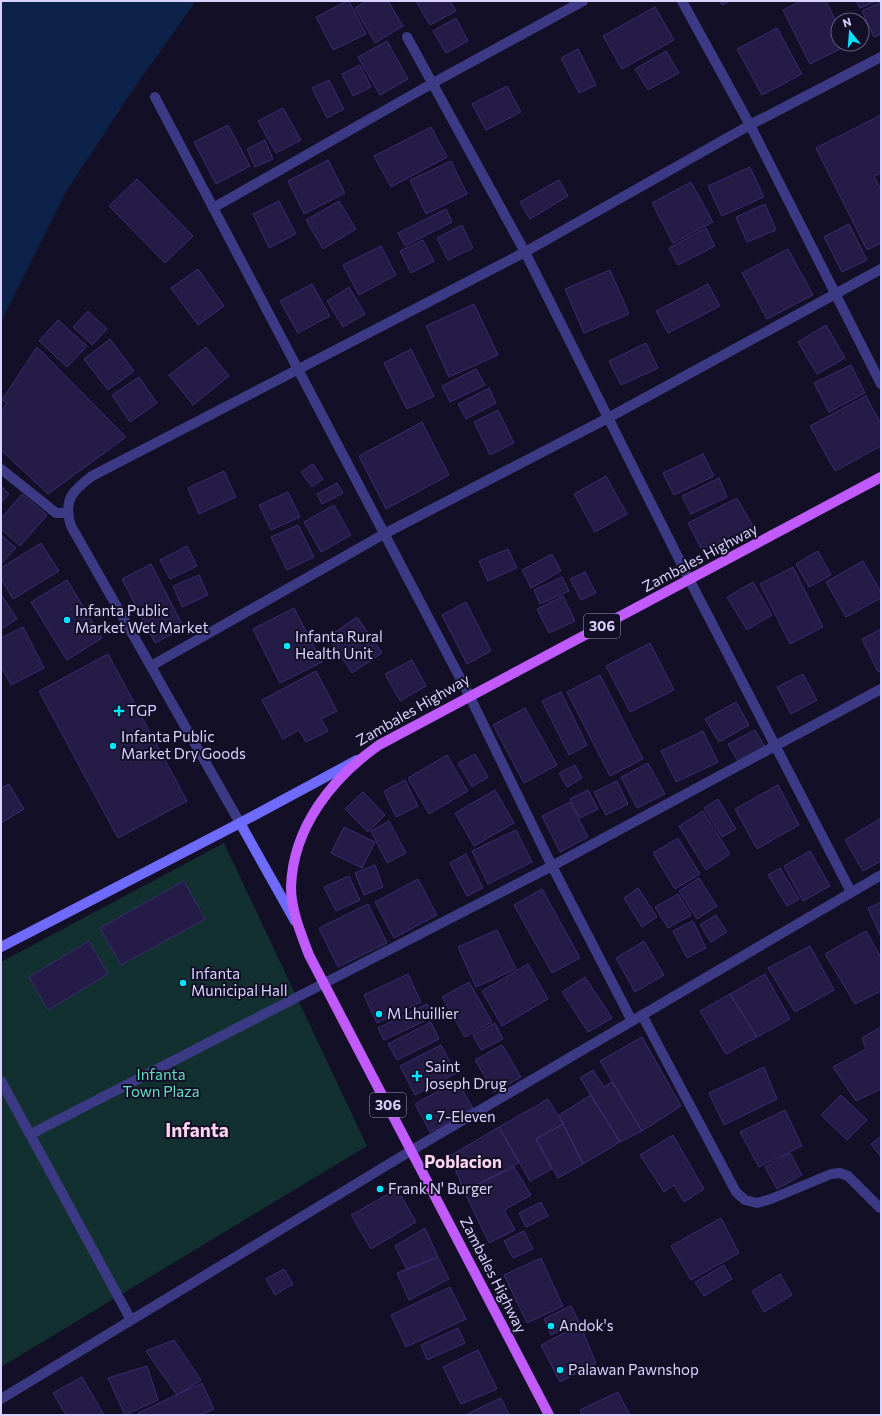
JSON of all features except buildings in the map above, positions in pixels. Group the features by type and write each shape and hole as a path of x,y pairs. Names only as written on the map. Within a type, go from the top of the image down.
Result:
{"main road":[{"name":"Zambales Highway","path":"549,1415 309,955 297,924 291,888 294,861 302,837 314,812 331,787 359,759 379,745 470,695 690,580 881,477"}],"street":[{"path":"213,208 433,83 583,1"},
{"path":"682,1 750,125 836,292 881,384"},
{"path":"407,36 525,252 775,747 851,892"},
{"path":"297,924 71,526 68,513 69,500 77,487 92,476 525,252 750,125 881,57"},
{"path":"154,98 470,695 552,866 632,1021"},
{"path":"151,666 384,534 608,418 836,292 881,269"},
{"path":"1,469 56,513 68,513"},
{"path":"31,1134 552,866 881,689"},
{"path":"1,947 240,823 359,759"},
{"path":"1,1399 412,1150 881,875"},
{"path":"642,1015 736,1192 745,1200 757,1203 771,1199 822,1177 840,1173 848,1176 880,1208"},
{"path":"1,1080 131,1320"}],"green space":[{"name":"Infanta Town Plaza","path":"224,843 367,1146 1,1367 1,962"}],"water":[{"path":"1,1 196,1 132,91 66,192 1,322"}],"place":[{"name":"Infanta Public Market Wet Market","path":"67,620"},
{"name":"Infanta Rural Health Unit","path":"287,646"},
{"name":"TGP","path":"119,711"},
{"name":"Infanta Public Market Dry Goods","path":"113,746"},
{"name":"Infanta Municipal Hall","path":"183,983"},
{"name":"M Lhuillier","path":"379,1014"},
{"name":"Saint Joseph Drug","path":"417,1076"},
{"name":"7-Eleven","path":"429,1117"},
{"name":"Frank N' Burger","path":"380,1189"},
{"name":"Andok's","path":"551,1326"},
{"name":"Palawan Pawnshop","path":"560,1370"}],"district":[{"name":"Infanta","path":"197,1130"},
{"name":"Poblacion","path":"463,1162"}]}
